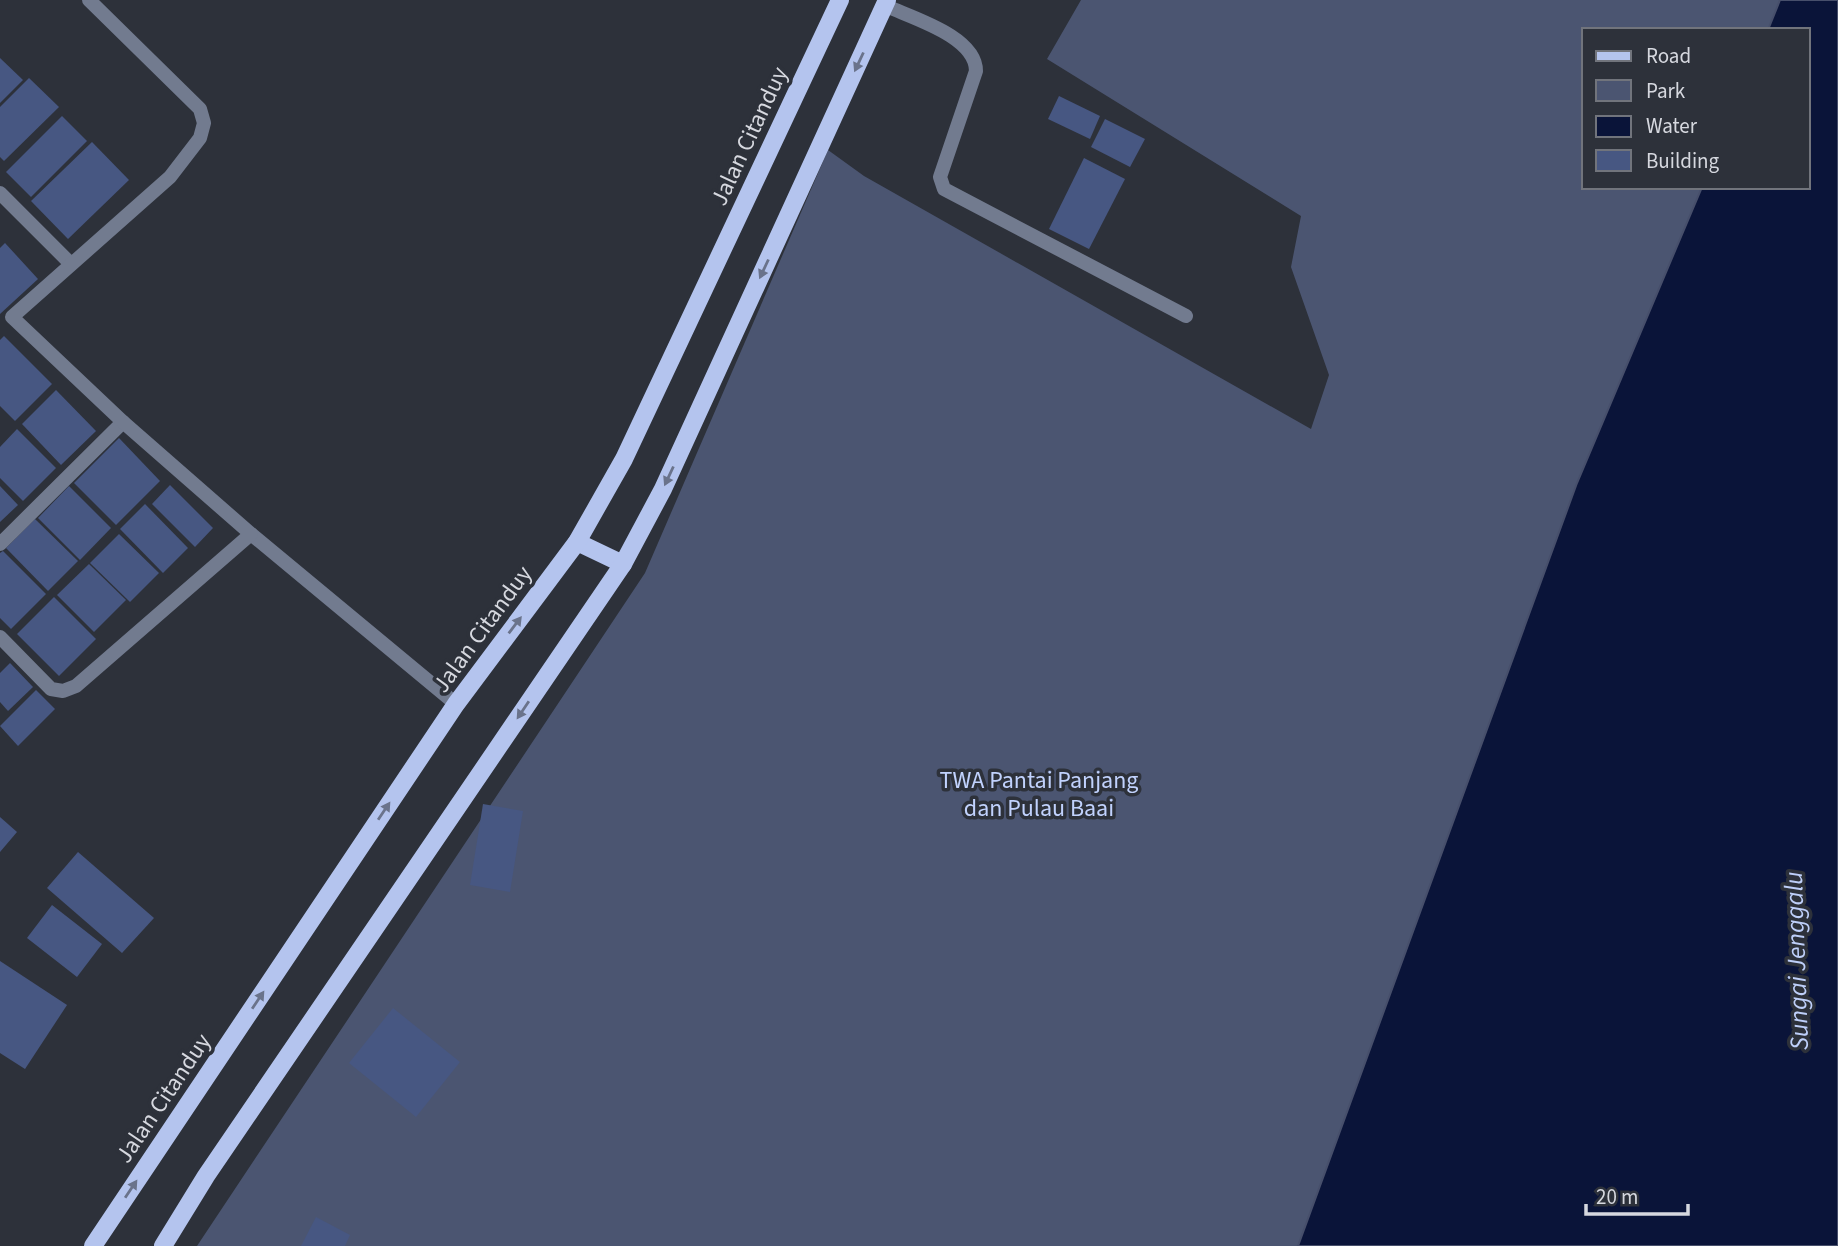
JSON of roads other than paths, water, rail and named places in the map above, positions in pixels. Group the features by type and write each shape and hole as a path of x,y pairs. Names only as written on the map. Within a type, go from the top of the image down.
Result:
{"main road":[{"name":"Jalan Citanduy","path":"93,1246 456,704 577,542 624,459 840,0"},
{"path":"163,1246 206,1176 623,564 663,489 886,3"},
{"path":"577,542 623,564"}],"street":[{"path":"0,328 70,263 170,177 200,138 204,123 200,109 89,0"},
{"path":"886,3 958,40 976,61 976,71 940,177 944,189 1186,316"},
{"path":"0,193 70,263"},
{"path":"12,317 123,422 251,534 456,704"},
{"path":"0,544 123,422"},
{"path":"0,637 51,690 63,691 76,686 251,534"}],"water":[{"name":"Sungai Jenggalu","path":"1780,0 1838,0 1838,1246 1298,1246 1577,483 1701,189 1810,189 1810,28 1769,28"}],"park label":[{"name":"TWA Pantai Panjang dan Pulau Baai","path":"1039,794"}]}
